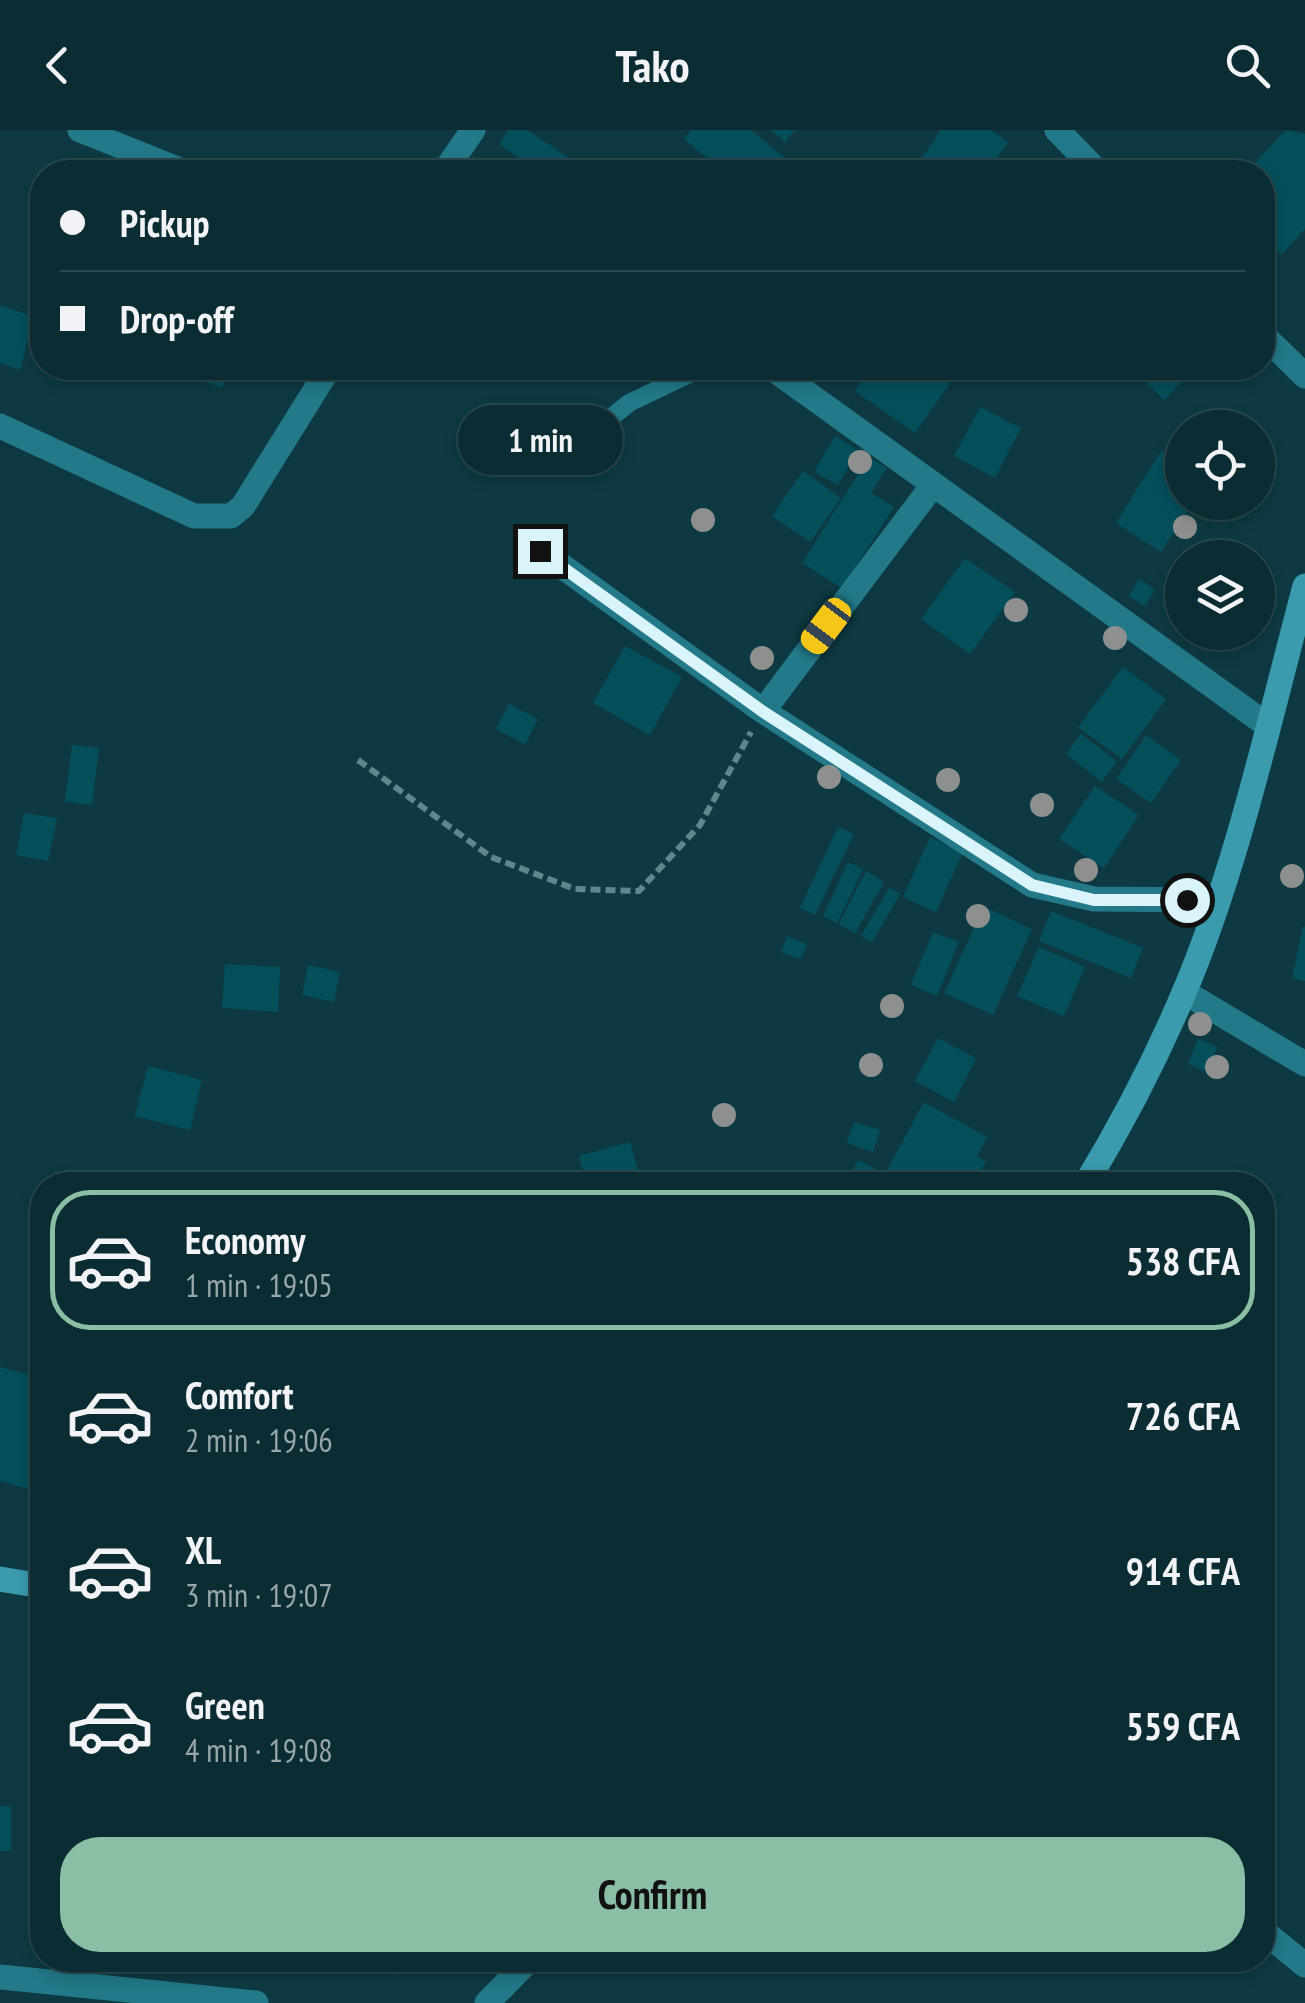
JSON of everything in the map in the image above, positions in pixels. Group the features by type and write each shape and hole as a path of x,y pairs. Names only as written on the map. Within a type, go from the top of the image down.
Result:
{"main road":[{"path":"1093,1172 1140,1088 1184,992 1217,900 1305,586"},
{"path":"0,1578 30,1584"}],"street":[{"path":"80,130 155,160"},
{"path":"452,160 473,130"},
{"path":"1057,130 1086,160"},
{"path":"1275,347 1305,376"},
{"path":"0,426 194,516 231,516 243,506 322,380"},
{"path":"789,380 1267,725"},
{"path":"762,711 933,485"},
{"path":"540,551 762,711 1032,885 1094,900 1217,900"},
{"path":"1184,992 1305,1064"},
{"path":"1275,1941 1305,1965"},
{"path":"487,2003 517,1972"},
{"path":"0,1977 256,2003"}],"lane":[{"path":"573,449 629,404 678,380"}],"path":[{"path":"358,760 491,856 576,888 639,891 700,825 762,711"}],"building":[{"path":"509,130 527,130 569,158 522,160 499,144"},
{"path":"691,130 751,130 787,160 709,160 684,139"},
{"path":"771,130 795,130 785,142"},
{"path":"941,130 991,130 1008,142 995,160 920,160"},
{"path":"1286,130 1305,134 1305,229 1281,255 1275,250 1275,160 1257,160"},
{"path":"0,306 30,315 30,331 20,370 0,363"},
{"path":"201,380 225,380 222,388"},
{"path":"863,380 953,380 915,433 855,391"},
{"path":"1142,380 1183,380 1165,400"},
{"path":"980,407 1021,428 995,478 954,456"},
{"path":"835,436 858,450 838,485 814,472"},
{"path":"1161,451 1165,453 1165,520 1181,520 1165,540 1161,552 1116,523"},
{"path":"869,457 887,468 871,493 894,507 842,588 802,563"},
{"path":"803,471 841,498 810,542 772,516"},
{"path":"965,558 1015,592 970,654 921,619"},
{"path":"1139,579 1155,590 1145,606 1129,596"},
{"path":"625,646 682,677 650,735 593,703"},
{"path":"1123,667 1166,699 1122,759 1078,727"},
{"path":"509,704 538,719 525,744 496,729"},
{"path":"1081,734 1117,761 1102,782 1066,754"},
{"path":"1146,735 1181,760 1151,803 1116,779"},
{"path":"72,745 99,748 92,805 65,802"},
{"path":"1095,786 1139,815 1104,868 1059,839"},
{"path":"24,813 57,818 48,861 16,855"},
{"path":"838,827 854,834 815,915 800,908"},
{"path":"930,837 963,852 936,912 903,897"},
{"path":"848,862 863,869 837,923 823,916"},
{"path":"866,871 884,882 855,933 839,924"},
{"path":"889,888 900,894 872,942 861,936"},
{"path":"984,907 1032,929 993,1015 944,993"},
{"path":"1051,911 1143,948 1131,978 1039,941"},
{"path":"1305,927 1305,981 1292,978"},
{"path":"933,932 959,942 937,996 911,985"},
{"path":"787,936 807,944 801,959 781,952"},
{"path":"1039,947 1085,967 1064,1016 1017,996"},
{"path":"225,964 280,967 278,1012 222,1008"},
{"path":"308,965 340,972 334,1002 302,995"},
{"path":"938,1038 976,1058 954,1102 915,1081"},
{"path":"1198,1039 1218,1047 1207,1072 1188,1064"},
{"path":"148,1066 202,1080 190,1130 135,1116"},
{"path":"924,1102 987,1137 977,1156 986,1161 980,1172 886,1172"},
{"path":"854,1122 880,1130 873,1152 847,1143"},
{"path":"630,1142 638,1172 583,1172 579,1156"},
{"path":"858,1160 880,1171 880,1172 852,1172"},
{"path":"0,1367 30,1375 30,1490 0,1481"},
{"path":"0,1806 11,1806 11,1851 0,1851"}],"route":[{"path":"540,551 762,711 1032,885 1094,900 1187,900"}]}
